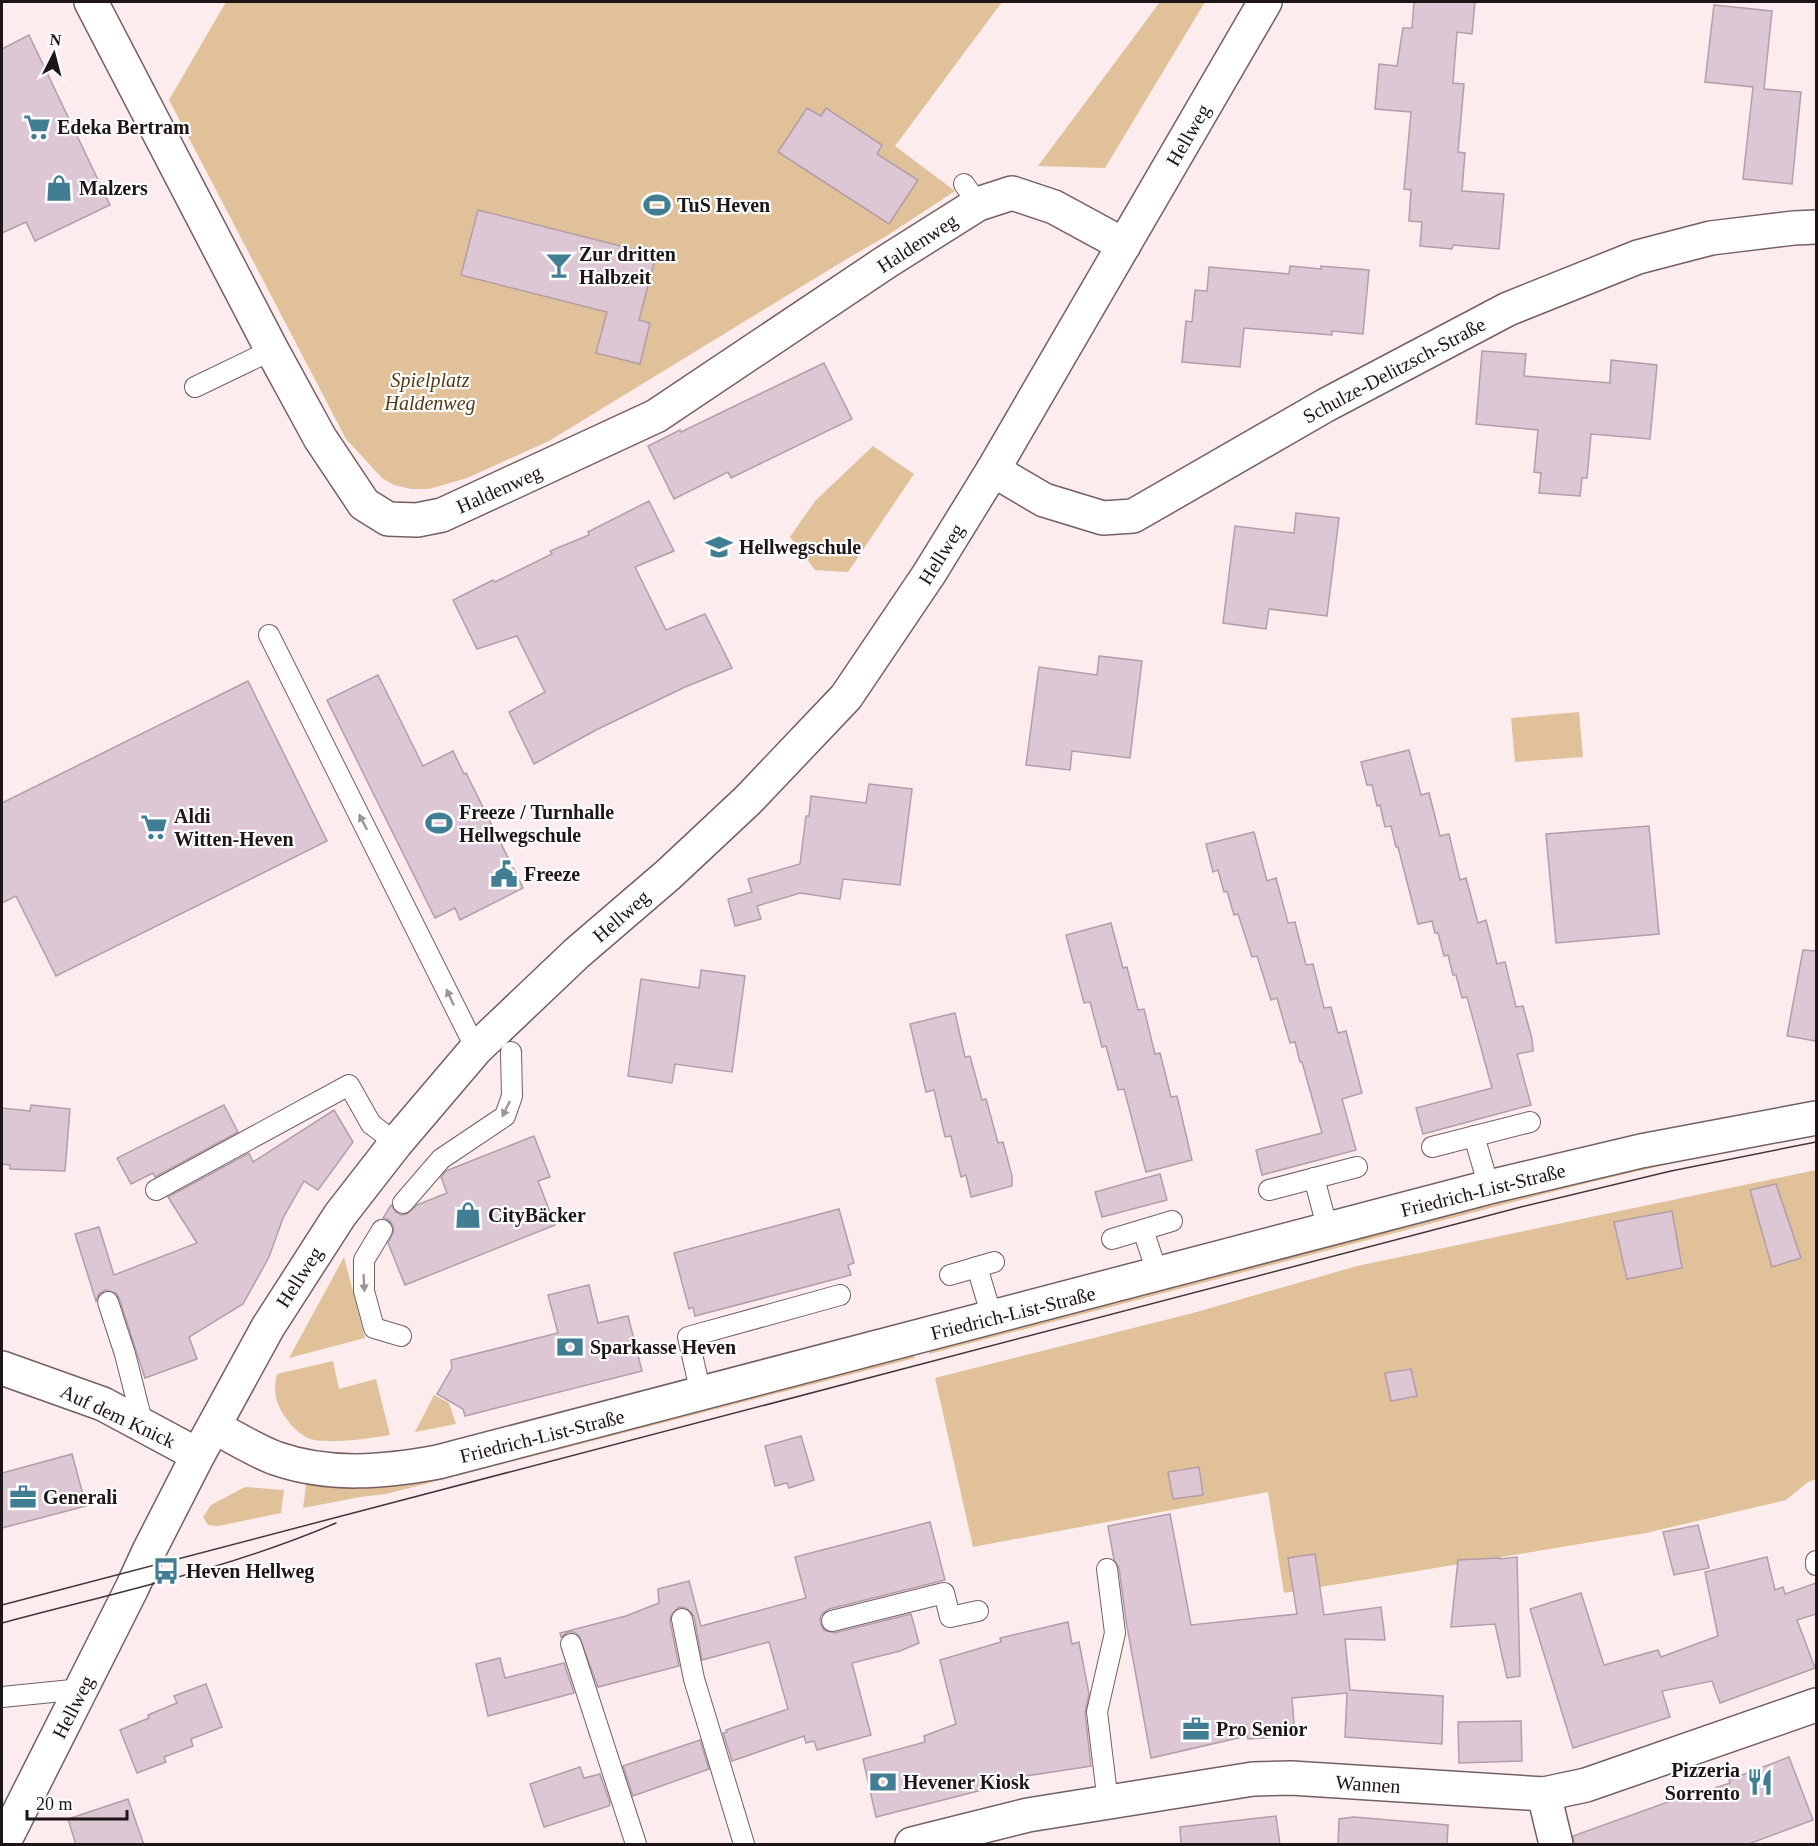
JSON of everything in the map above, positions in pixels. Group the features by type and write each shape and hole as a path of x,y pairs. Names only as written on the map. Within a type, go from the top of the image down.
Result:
{"street":[{"name":"Haldenweg","path":"91,2 272,351 320,438 364,504 388,519 417,520 442,515 656,416 886,262 971,194 1012,193 1054,207 1124,245"},
{"name":"Hellweg","path":"3,1845 206,1441 268,1327 340,1215 396,1143 476,1049 577,953 669,874 748,800 846,697 929,574 993,470 1265,2"},
{"name":"Schulze-Delitzsch-Straße","path":"993,470 1044,500 1103,518 1133,516 1307,416 1508,309 1638,257 1712,238 1816,227"},
{"name":"Friedrich-List-Straße","path":"206,1441 297,1465 338,1471 400,1469 438,1462 1489,1187 1641,1151 1816,1118"},
{"name":"Auf dem Knick","path":"2,1368 103,1404 143,1425 206,1441"},
{"name":"Wannen","path":"912,1845 1023,1816 1253,1779 1282,1778 1544,1794 1586,1785 1816,1705"},
{"path":"1544,1794 1557,1845"}],"lane":[{"path":"195,387 272,351"},
{"path":"269,635 476,1049"},
{"path":"403,1203 441,1159 505,1116 512,1096 511,1052"},
{"path":"156,1190 349,1086 371,1124 396,1143"},
{"path":"1432,1147 1530,1122"},
{"path":"1474,1136 1489,1187"},
{"path":"1269,1190 1357,1167"},
{"path":"1314,1178 1328,1230"},
{"path":"1112,1239 1172,1221"},
{"path":"382,1230 364,1260 364,1291 374,1328 401,1336"},
{"path":"1143,1230 1158,1275"},
{"path":"950,1275 985,1264 992,1317"},
{"path":"701,1394 688,1338 840,1295"},
{"path":"108,1302 125,1354 143,1425"},
{"path":"1107,1569 1116,1633 1097,1712 1108,1803"},
{"path":"832,1621 944,1593 950,1617 978,1611"},
{"path":"682,1619 694,1679 744,1845"},
{"path":"571,1644 636,1845"},
{"path":"2,1697 82,1689"}],"green space":[{"name":"TuS Heven","path":"226,2 1002,2 895,146 955,191 888,235 549,441 467,478 429,489 411,489 394,485 382,478 346,439 169,100"},
{"path":"1160,2 1205,2 1105,168 1038,166"},
{"path":"873,446 914,474 848,572 815,570 790,537 815,501"},
{"path":"1579,712 1583,757 1515,762 1511,718"},
{"path":"1816,1130 1816,1136 1698,1157 1587,1183 929,1354 929,1350 1371,1234 1593,1179"},
{"path":"1816,1170 1816,1479 1808,1482 1786,1500 1646,1533 1284,1593 1268,1492 973,1547 935,1378 1193,1313 1357,1266"},
{"path":"344,1257 365,1338 289,1358"},
{"path":"914,1355 915,1358 386,1494 303,1508 306,1485 360,1486 415,1482"},
{"path":"333,1361 339,1389 376,1379 390,1435 347,1440 313,1440 302,1435 288,1421 277,1399 275,1385 277,1374"},
{"path":"434,1395 449,1403 456,1424 415,1432"},
{"path":"245,1487 284,1490 281,1513 218,1526 208,1525 203,1517 211,1505"}],"building":[{"path":"1414,2 1475,2 1472,34 1457,32 1453,83 1464,84 1458,152 1465,153 1462,191 1504,194 1499,249 1453,245 1452,249 1420,246 1422,222 1409,221 1411,190 1404,189 1411,112 1375,109 1379,64 1397,66 1403,28 1412,28"},
{"path":"1714,5 1772,11 1764,89 1801,92 1792,184 1743,179 1753,87 1705,82"},
{"name":"Edeka Bertram","path":"29,35 110,205 35,241 26,222 2,233 2,49"},
{"path":"807,108 821,116 826,108 882,145 877,154 918,180 889,224 778,152"},
{"name":"Zur dritten Halbzeit","path":"478,210 656,255 639,320 650,323 640,364 596,353 607,312 461,275"},
{"path":"1290,266 1369,270 1363,334 1332,331 1332,335 1244,328 1240,367 1182,362 1186,321 1192,322 1195,290 1207,291 1209,267 1289,274"},
{"path":"1482,351 1526,354 1524,376 1610,383 1611,360 1657,365 1650,439 1591,434 1587,478 1582,478 1580,496 1539,493 1541,473 1534,472 1538,430 1476,424"},
{"path":"824,363 852,419 731,478 728,472 674,499 648,446"},
{"path":"649,501 674,551 635,567 666,630 705,614 732,668 685,687 596,730 534,764 509,712 545,692 517,636 477,649 453,600 552,554 550,551 589,535 588,532"},
{"path":"1296,513 1339,518 1327,616 1269,609 1266,629 1223,623 1235,526 1294,533"},
{"path":"1099,656 1142,661 1130,758 1072,751 1070,770 1026,765 1039,667 1097,675"},
{"name":"Freeze / Turnhalle Hellwegschule","path":"378,675 423,766 453,751 523,888 460,920 455,908 435,918 327,700"},
{"name":"Aldi Witten-Heven","path":"248,681 327,841 56,976 16,896 2,903 2,803"},
{"path":"1409,750 1421,795 1429,793 1440,836 1449,834 1460,880 1466,878 1478,923 1486,920 1497,964 1505,962 1516,1007 1523,1006 1533,1051 1517,1054 1531,1105 1423,1134 1416,1108 1492,1088 1467,997 1462,998 1456,975 1453,975 1448,955 1444,956 1432,921 1418,924 1391,826 1385,827 1380,805 1377,806 1372,785 1367,785 1361,762"},
{"path":"869,784 912,789 900,885 843,879 840,899 800,893 757,906 761,919 735,926 728,899 752,892 748,879 800,864 811,796 866,803"},
{"path":"1649,826 1659,934 1556,943 1546,834"},
{"path":"1254,832 1267,881 1276,878 1288,923 1295,922 1306,965 1313,964 1324,1008 1331,1007 1338,1033 1346,1031 1362,1093 1342,1099 1356,1150 1262,1175 1256,1150 1322,1133 1295,1042 1290,1043 1277,998 1271,1000 1257,956 1252,957 1238,914 1234,915 1218,870 1213,872 1206,844"},
{"path":"1111,923 1123,968 1127,967 1138,1010 1144,1009 1155,1054 1160,1053 1171,1097 1177,1096 1192,1160 1146,1172 1124,1089 1118,1090 1106,1046 1102,1047 1090,1002 1084,1003 1066,935"},
{"path":"1803,950 1816,951 1816,1041 1787,1036"},
{"path":"701,970 745,976 732,1072 675,1064 672,1083 628,1076 641,979 699,988"},
{"path":"955,1013 965,1057 970,1056 982,1100 986,1099 998,1143 1003,1142 1012,1176 1012,1186 971,1197 966,1175 961,1177 951,1136 945,1137 934,1090 926,1092 910,1024"},
{"path":"31,1105 70,1109 65,1171 10,1169 10,1165 2,1164 2,1108 30,1111"},
{"path":"224,1105 238,1132 155,1177 153,1173 131,1184 117,1158"},
{"path":"334,1110 353,1142 318,1190 304,1181 283,1218 269,1257 243,1304 189,1337 197,1359 145,1378 119,1298 116,1293 105,1290 99,1294 96,1301 75,1234 99,1227 114,1275 197,1243 168,1197 249,1153 253,1162"},
{"name":"CityBäcker","path":"534,1136 550,1177 538,1181 555,1225 405,1285 388,1243 394,1231 393,1225 389,1220 383,1218 391,1205 401,1215 407,1214 417,1205 447,1193 441,1177 446,1171"},
{"path":"1160,1174 1167,1200 1102,1217 1095,1192"},
{"path":"1776,1184 1801,1258 1772,1267 1750,1190"},
{"path":"839,1209 854,1263 848,1265 851,1275 695,1316 693,1307 689,1309 674,1253"},
{"path":"1672,1211 1682,1268 1627,1279 1614,1222"},
{"name":"Sparkasse Heven","path":"589,1285 598,1323 628,1316 642,1371 465,1416 463,1409 437,1394 452,1368 451,1360 558,1333 548,1295"},
{"path":"1411,1369 1417,1396 1391,1401 1385,1373"},
{"path":"801,1436 814,1480 789,1488 787,1483 775,1486 765,1446"},
{"path":"72,1454 86,1506 2,1528 2,1473"},
{"path":"1199,1467 1203,1495 1173,1499 1168,1472"},
{"path":"1170,1514 1191,1625 1297,1614 1288,1558 1315,1554 1324,1615 1381,1607 1385,1640 1345,1639 1350,1690 1443,1696 1442,1744 1345,1737 1347,1693 1292,1698 1295,1736 1248,1739 1247,1736 1151,1758 1126,1621 1119,1568 1114,1560 1108,1526"},
{"path":"930,1522 945,1580 829,1609 820,1618 824,1630 834,1633 911,1614 919,1643 900,1651 852,1663 871,1735 817,1750 814,1741 806,1743 804,1736 732,1761 723,1733 727,1732 726,1730 788,1709 769,1642 702,1660 694,1616 686,1608 679,1607 671,1615 670,1621 679,1666 598,1687 579,1636 574,1632 568,1632 561,1637 560,1633 626,1616 659,1603 658,1589 689,1581 701,1626 806,1598 795,1557"},
{"path":"1698,1525 1709,1568 1674,1575 1663,1532"},
{"path":"1517,1557 1520,1676 1507,1678 1495,1624 1451,1627 1458,1560"},
{"path":"1767,1557 1775,1590 1783,1587 1785,1594 1816,1583 1816,1614 1797,1620 1815,1668 1720,1703 1712,1681 1662,1691 1670,1717 1573,1748 1530,1609 1581,1593 1604,1665 1658,1650 1661,1657 1718,1636 1705,1572"},
{"path":"1068,1622 1072,1644 1079,1642 1089,1694 1085,1713 1091,1766 1000,1780 1002,1785 876,1817 863,1759 925,1742 924,1736 956,1724 940,1660 1001,1642 1000,1638"},
{"path":"500,1658 505,1678 564,1663 574,1693 488,1716 476,1664"},
{"path":"206,1684 222,1727 191,1739 193,1746 164,1757 166,1762 137,1773 120,1730 177,1703 174,1696"},
{"path":"1521,1721 1522,1761 1459,1763 1458,1722"},
{"path":"700,1740 709,1769 633,1796 623,1766"},
{"path":"1789,1757 1813,1820 1746,1845 1574,1845 1573,1836 1679,1798 1679,1800 1730,1783 1729,1780"},
{"path":"580,1767 584,1778 600,1774 609,1806 544,1827 530,1784"},
{"path":"128,1799 144,1845 76,1845 68,1819"},
{"path":"1276,1816 1280,1845 1181,1845 1180,1827"},
{"path":"1354,1817 1448,1825 1447,1845 1338,1845 1339,1819"}],"tram line":[{"path":"2,1605 1521,1207 1671,1171 1816,1142"},
{"path":"2,1623 213,1567 336,1523"}],"place":[{"name":"Edeka Bertram","path":"37,127"},
{"name":"Malzers","path":"59,188"},
{"name":"TuS Heven","path":"657,205"},
{"name":"Zur dritten Halbzeit","path":"559,265"},
{"name":"Hellwegschule","path":"719,547"},
{"name":"Freeze / Turnhalle Hellwegschule","path":"439,823"},
{"name":"Aldi Witten-Heven","path":"154,827"},
{"name":"Freeze","path":"504,874"},
{"name":"CityBäcker","path":"468,1215"},
{"name":"Sparkasse Heven","path":"570,1347"},
{"name":"Generali","path":"23,1497"},
{"name":"Heven Hellweg","path":"166,1571"},
{"name":"Pro Senior","path":"1196,1729"},
{"name":"Hevener Kiosk","path":"883,1782"},
{"name":"Pizzeria Sorrento","path":"1760,1782"}],"park label":[{"name":"Spielplatz Haldenweg","path":"430,392"}]}
